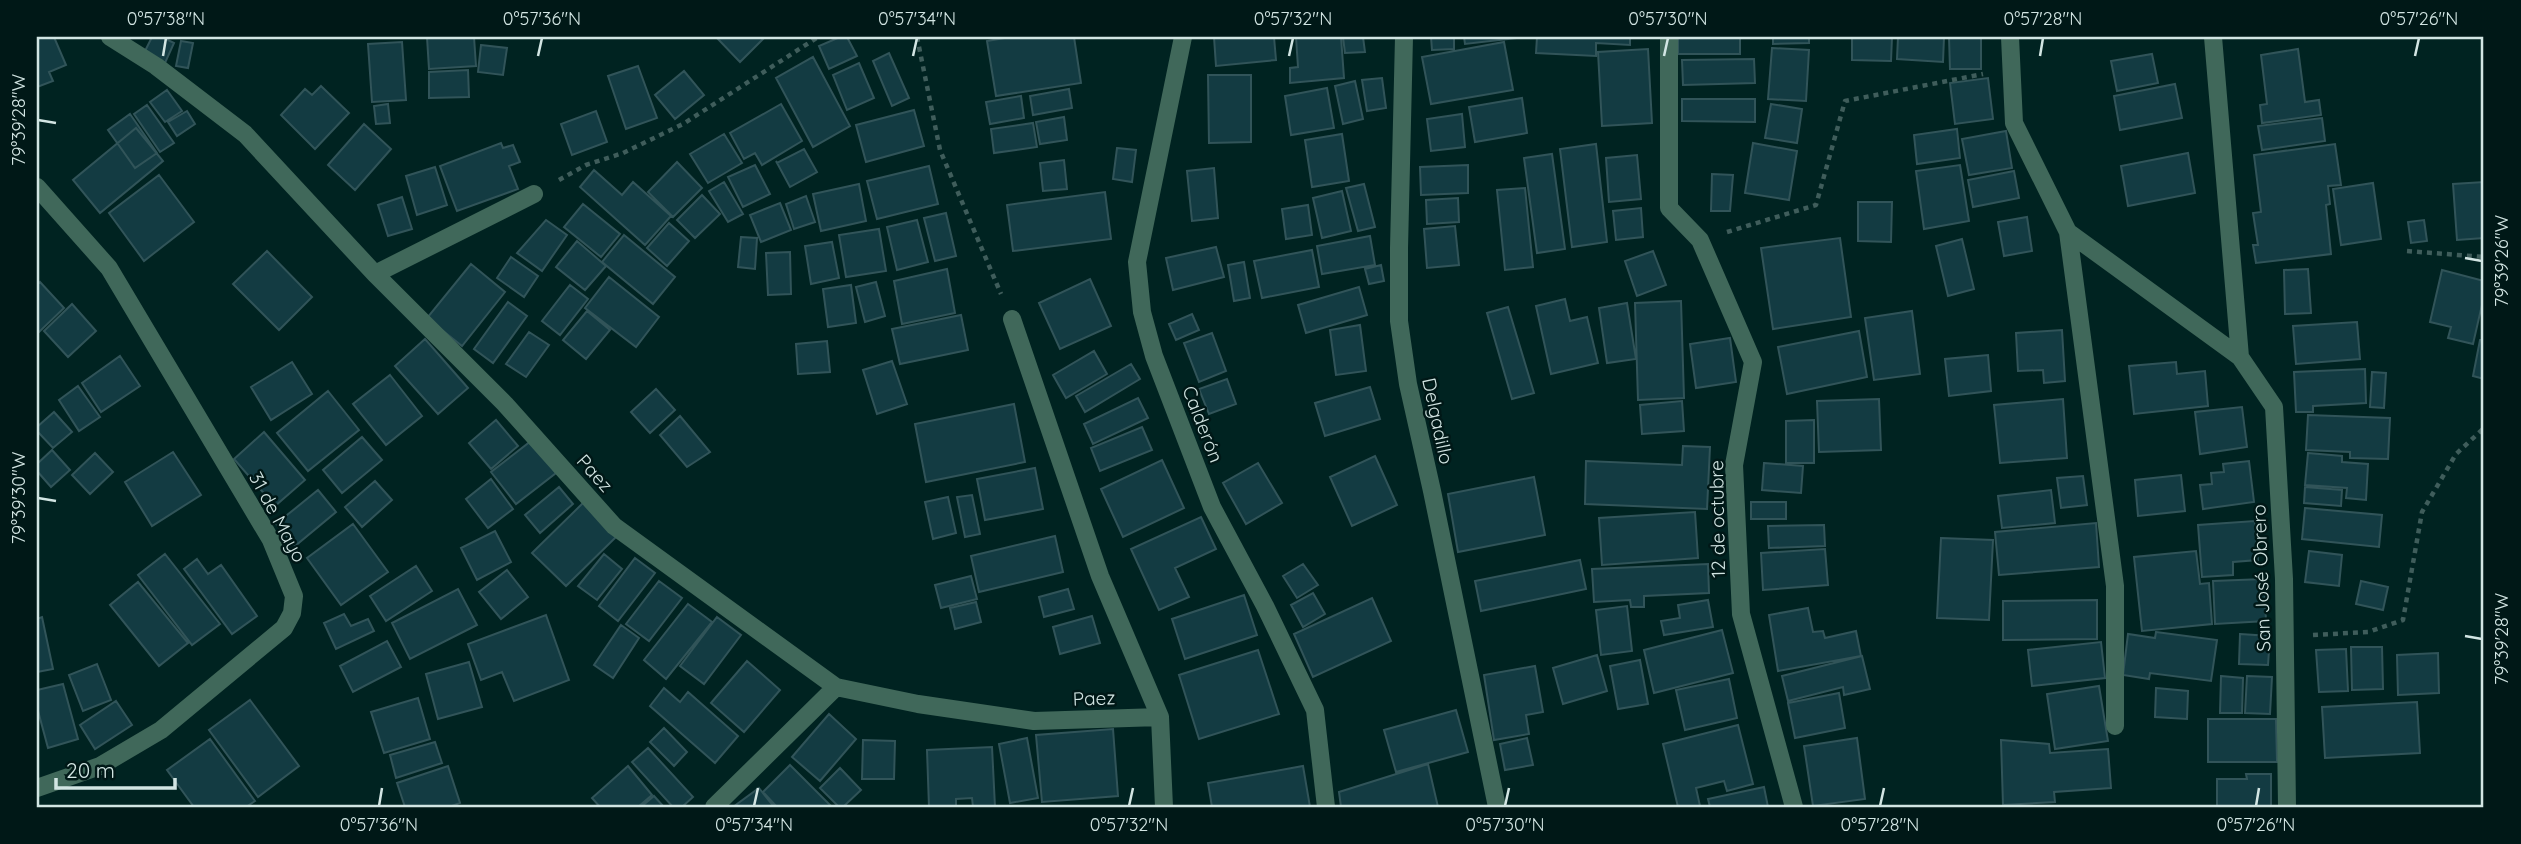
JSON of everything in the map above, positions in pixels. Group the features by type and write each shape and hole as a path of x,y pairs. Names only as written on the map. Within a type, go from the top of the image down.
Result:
{"street":[{"name":"Paez","path":"110,37 156,66 245,134 375,274 505,404 614,526 836,687 918,704 1034,721 1160,717"},
{"name":"Calderón","path":"1183,37 1137,262 1142,312 1154,356 1212,507 1315,710 1326,807"},
{"name":"Delgadillo","path":"1404,37 1398,248 1399,321 1408,384 1497,807"},
{"name":"12 de octubre","path":"1669,37 1669,208 1700,240 1753,362 1734,465 1741,614 1794,807"},
{"name":"San José Obrero","path":"2010,37 2014,123 2068,232 2240,357 2274,407 2285,637 2287,807"},
{"name":"San José Obrero","path":"2213,37 2240,357"},
{"name":"31 de Mayo","path":"37,187 109,268 271,540 294,596 292,612 284,628 161,730 100,766 37,788"},
{"path":"375,274 534,194"},
{"path":"2068,232 2115,586 2115,726"},
{"path":"1012,319 1100,576 1160,717 1164,807"},
{"path":"714,807 836,687"}],"path":[{"path":"534,194 586,165 623,153 683,124 818,37"},
{"path":"916,37 940,150 1012,319"},
{"path":"1700,240 1816,205 1845,101 2011,70"},
{"path":"2407,251 2484,257"},
{"path":"2285,637 2368,632 2403,620 2422,512 2456,454 2484,428"}],"building":[{"path":"37,37 54,37 66,65 49,72 53,81 37,87"},
{"path":"152,37 162,37 174,43 165,63 144,53"},
{"path":"427,37 474,37 476,66 429,69"},
{"path":"716,37 765,37 740,62"},
{"path":"840,37 847,37 857,56 829,69 819,46"},
{"path":"1011,37 1074,37 1081,83 996,96 987,41"},
{"path":"1214,37 1274,37 1276,60 1216,66"},
{"path":"1296,37 1341,37 1344,78 1290,83 1290,68 1298,67"},
{"path":"1343,37 1363,37 1365,52 1345,53"},
{"path":"1431,37 1454,37 1454,49 1432,50"},
{"path":"1464,37 1516,37 1516,38 1465,44"},
{"path":"1537,37 1630,37 1630,45 1596,43 1596,56 1536,53"},
{"path":"1678,37 1740,37 1740,54 1678,54"},
{"path":"1773,37 1809,37 1809,43 1773,44"},
{"path":"1852,37 1892,37 1891,61 1852,60"},
{"path":"1898,37 1944,37 1943,62 1897,59"},
{"path":"1949,37 1981,37 1981,69 1950,69"},
{"path":"181,41 193,43 188,68 176,66"},
{"path":"402,42 406,100 372,102 368,44"},
{"path":"1504,42 1513,90 1431,104 1422,57"},
{"path":"481,45 507,48 503,75 478,72"},
{"path":"1772,48 1809,50 1806,101 1768,99"},
{"path":"1648,49 1652,123 1602,126 1598,52"},
{"path":"2298,49 2305,102 2319,100 2321,115 2262,123 2260,105 2267,104 2261,55"},
{"path":"889,53 909,98 892,106 873,61"},
{"path":"2152,54 2158,83 2117,91 2111,61"},
{"path":"813,57 850,126 813,147 776,78"},
{"path":"1754,59 1755,83 1683,85 1682,60"},
{"path":"859,63 874,98 847,110 833,75"},
{"path":"638,66 657,118 626,129 608,76"},
{"path":"468,70 469,97 429,98 429,72"},
{"path":"684,71 704,95 675,119 655,95"},
{"path":"1208,75 1251,75 1251,142 1209,143"},
{"path":"1382,78 1386,108 1367,111 1362,80"},
{"path":"1988,78 1993,119 1955,124 1950,83"},
{"path":"1355,81 1363,119 1343,124 1335,86"},
{"path":"2175,84 2182,118 2120,130 2114,96"},
{"path":"321,86 349,113 315,149 281,115 305,89 312,95"},
{"path":"1327,88 1334,128 1291,135 1285,96"},
{"path":"1069,89 1072,108 1033,115 1030,96"},
{"path":"167,90 182,111 165,122 150,102"},
{"path":"1021,96 1024,118 990,124 986,102"},
{"path":"1522,98 1527,133 1475,142 1469,107"},
{"path":"1682,99 1755,99 1755,122 1682,121"},
{"path":"388,104 390,123 376,124 374,106"},
{"path":"781,104 802,141 762,165 755,153 744,159 730,133"},
{"path":"1771,104 1802,109 1797,143 1765,138"},
{"path":"147,105 174,143 160,152 134,114"},
{"path":"914,110 924,146 866,162 856,125"},
{"path":"187,111 195,124 177,136 168,122"},
{"path":"596,111 607,142 572,155 561,124"},
{"path":"130,114 157,153 135,168 108,130"},
{"path":"1462,114 1465,147 1431,151 1427,119"},
{"path":"1064,117 1067,140 1040,144 1036,122"},
{"path":"2322,118 2325,141 2262,150 2258,126"},
{"path":"1033,123 1037,147 994,153 991,129"},
{"path":"364,124 391,149 355,190 328,165"},
{"path":"136,128 163,161 100,213 73,180"},
{"path":"1957,129 1960,158 1917,164 1914,135"},
{"path":"2006,131 2012,168 1969,175 1962,139"},
{"path":"724,134 742,163 708,183 690,154"},
{"path":"1342,134 1349,181 1312,187 1305,140"},
{"path":"501,143 503,148 513,145 520,162 509,166 518,189 457,211 440,166"},
{"path":"1753,143 1797,151 1789,200 1745,193"},
{"path":"1596,144 1607,242 1572,247 1560,149"},
{"path":"2335,144 2341,185 2328,186 2330,204 2326,205 2331,254 2256,263 2253,245 2258,245 2253,213 2261,212 2254,155"},
{"path":"1117,148 1136,150 1132,182 1113,179"},
{"path":"804,149 817,172 790,187 777,163"},
{"path":"2188,153 2195,193 2128,206 2121,166"},
{"path":"1552,154 1565,249 1537,253 1524,158"},
{"path":"1637,155 1641,199 1609,202 1606,158"},
{"path":"1064,160 1067,189 1043,191 1040,163"},
{"path":"677,162 702,188 673,217 648,192"},
{"path":"755,165 770,194 743,207 728,177"},
{"path":"1468,165 1468,193 1421,195 1420,167"},
{"path":"1960,165 1969,221 1924,229 1916,171"},
{"path":"929,166 938,204 877,219 867,181"},
{"path":"435,167 447,205 417,215 406,176"},
{"path":"1214,168 1218,218 1192,221 1187,171"},
{"path":"594,170 622,195 633,182 671,216 645,245 580,187"},
{"path":"2014,171 2019,198 1973,207 1968,180"},
{"path":"1712,174 1733,175 1730,211 1711,211"},
{"path":"159,175 194,222 144,261 109,213"},
{"path":"724,182 743,214 728,222 709,191"},
{"path":"2484,182 2484,238 2457,240 2453,184"},
{"path":"2373,183 2381,239 2341,245 2333,189"},
{"path":"859,184 866,221 821,231 813,194"},
{"path":"1364,184 1375,227 1358,231 1346,188"},
{"path":"1525,188 1533,267 1505,270 1497,190"},
{"path":"1342,191 1351,231 1322,238 1313,198"},
{"path":"1105,192 1111,239 1013,251 1007,205"},
{"path":"702,195 720,214 695,238 677,220"},
{"path":"806,196 815,222 794,229 786,204"},
{"path":"402,197 412,229 388,236 378,205"},
{"path":"1458,198 1459,222 1427,224 1426,200"},
{"path":"1858,202 1892,202 1891,242 1858,241"},
{"path":"780,203 791,230 761,242 750,215"},
{"path":"583,204 620,234 601,257 564,227"},
{"path":"1308,205 1312,235 1286,239 1282,209"},
{"path":"1641,208 1643,237 1616,240 1613,211"},
{"path":"946,213 956,256 935,261 924,218"},
{"path":"2027,217 2032,251 2004,256 1998,222"},
{"path":"546,220 567,235 542,271 517,253"},
{"path":"917,220 928,262 897,270 887,227"},
{"path":"2424,220 2427,241 2411,243 2408,222"},
{"path":"669,223 689,241 667,266 647,248"},
{"path":"1455,226 1459,265 1427,268 1424,229"},
{"path":"879,229 886,271 846,277 839,235"},
{"path":"624,235 675,277 653,304 602,262"},
{"path":"1370,236 1375,265 1322,274 1317,246"},
{"path":"741,237 757,238 755,269 738,267"},
{"path":"1840,238 1851,317 1773,329 1761,248"},
{"path":"1962,239 1974,289 1948,296 1936,246"},
{"path":"577,241 606,266 585,290 556,267"},
{"path":"832,242 839,278 811,284 805,246"},
{"path":"1216,247 1224,277 1173,290 1166,258"},
{"path":"1312,250 1319,287 1262,298 1254,261"},
{"path":"267,251 312,297 279,330 233,284"},
{"path":"1653,251 1666,285 1637,296 1625,261"},
{"path":"790,252 791,294 768,295 766,253"},
{"path":"511,257 538,276 524,297 497,278"},
{"path":"1244,262 1250,298 1234,301 1228,265"},
{"path":"471,264 505,292 462,346 427,318"},
{"path":"1381,265 1384,281 1369,284 1365,269"},
{"path":"947,269 955,313 902,324 894,281"},
{"path":"2308,269 2311,313 2285,314 2284,270"},
{"path":"2442,270 2484,281 2484,296 2473,344 2448,338 2451,327 2430,322"},
{"path":"609,277 659,317 636,347 585,308"},
{"path":"1090,279 1111,326 1060,349 1039,303"},
{"path":"40,282 64,308 37,334 37,285"},
{"path":"876,282 885,316 865,322 856,287"},
{"path":"570,285 588,299 560,335 542,321"},
{"path":"851,285 856,323 828,327 823,289"},
{"path":"1359,287 1367,315 1306,333 1298,305"},
{"path":"1565,299 1570,321 1587,317 1598,363 1551,374 1536,306"},
{"path":"1681,301 1684,398 1638,400 1635,303"},
{"path":"508,302 527,316 493,363 474,349"},
{"path":"1627,303 1636,359 1607,363 1599,308"},
{"path":"72,304 96,331 68,357 44,331"},
{"path":"1508,307 1534,393 1512,399 1487,313"},
{"path":"587,311 610,330 586,359 563,340"},
{"path":"1912,311 1920,374 1874,380 1865,318"},
{"path":"1192,314 1199,330 1176,340 1169,324"},
{"path":"961,315 968,350 900,364 892,329"},
{"path":"2357,322 2360,359 2296,364 2293,326"},
{"path":"1360,325 1366,371 1336,375 1330,330"},
{"path":"2062,330 2065,381 2044,383 2043,370 2018,371 2016,333"},
{"path":"1859,331 1867,377 1787,394 1778,347"},
{"path":"529,332 549,345 526,377 506,364"},
{"path":"1212,333 1226,371 1199,382 1184,343"},
{"path":"1730,338 1736,382 1696,388 1690,344"},
{"path":"425,339 468,388 438,414 395,366"},
{"path":"2480,340 2484,340 2484,379 2473,376"},
{"path":"827,341 830,372 798,374 796,344"},
{"path":"1094,351 1107,374 1066,398 1053,375"},
{"path":"1988,355 1991,391 1949,396 1945,359"},
{"path":"120,356 140,386 101,412 82,383"},
{"path":"892,361 907,404 877,414 863,370"},
{"path":"292,362 312,394 271,420 251,387"},
{"path":"2176,362 2177,374 2205,371 2208,406 2134,414 2129,366"},
{"path":"1131,364 1140,379 1085,412 1076,396"},
{"path":"2365,369 2366,403 2313,406 2313,412 2296,412 2294,372"},
{"path":"2372,372 2386,373 2384,408 2370,407"},
{"path":"390,375 422,416 386,445 353,404"},
{"path":"1227,379 1236,404 1209,414 1199,389"},
{"path":"78,386 100,417 79,431 59,400"},
{"path":"1370,387 1380,419 1325,436 1315,403"},
{"path":"656,389 675,410 650,433 631,412"},
{"path":"328,391 359,430 308,471 277,433"},
{"path":"1138,398 1148,418 1093,444 1084,424"},
{"path":"1879,399 1881,450 1819,452 1817,401"},
{"path":"2063,399 2067,458 2000,463 1994,405"},
{"path":"1682,401 1684,431 1642,434 1640,405"},
{"path":"1014,404 1025,462 926,482 915,424"},
{"path":"2242,407 2247,447 2200,454 2195,412"},
{"path":"54,412 72,432 53,448 37,431 37,427"},
{"path":"2308,415 2390,418 2388,459 2350,458 2350,452 2306,450"},
{"path":"680,416 710,452 687,467 660,435"},
{"path":"496,420 518,446 491,469 469,443"},
{"path":"1814,420 1814,463 1786,463 1786,421"},
{"path":"1142,427 1152,450 1100,471 1091,448"},
{"path":"264,432 305,480 275,506 234,459"},
{"path":"362,437 382,460 342,493 323,470"},
{"path":"531,441 556,473 516,504 491,472"},
{"path":"1683,446 1710,447 1707,509 1585,504 1586,461 1682,465"},
{"path":"52,450 70,470 51,487 37,471 37,464"},
{"path":"173,452 201,495 152,526 125,482"},
{"path":"95,453 113,472 90,494 72,475"},
{"path":"2308,453 2342,456 2342,462 2368,464 2366,500 2346,498 2347,488 2305,485"},
{"path":"1375,456 1397,505 1352,526 1330,477"},
{"path":"1162,460 1184,508 1123,537 1101,489"},
{"path":"2249,461 2254,502 2203,509 2200,485 2212,484 2211,473 2224,472 2223,464"},
{"path":"1258,463 1282,503 1246,524 1223,483"},
{"path":"1764,463 1803,466 1801,493 1762,490"},
{"path":"1035,468 1043,509 985,520 977,479"},
{"path":"2181,475 2185,511 2138,516 2135,480"},
{"path":"2083,476 2087,505 2061,508 2057,478"},
{"path":"1534,477 1545,535 1458,552 1448,494"},
{"path":"491,479 513,509 488,528 466,499"},
{"path":"375,481 392,500 362,527 345,507"},
{"path":"559,487 573,504 540,533 525,515"},
{"path":"2305,487 2342,490 2341,506 2304,503"},
{"path":"318,490 336,512 295,546 276,524"},
{"path":"2051,490 2055,523 2002,528 1998,496"},
{"path":"972,495 980,534 965,537 957,497"},
{"path":"948,497 956,533 933,539 925,502"},
{"path":"1751,502 1786,502 1786,519 1751,519"},
{"path":"583,503 616,537 566,586 532,553"},
{"path":"2305,508 2382,515 2379,547 2302,539"},
{"path":"1695,512 1698,558 1602,565 1599,518"},
{"path":"1201,517 1216,549 1175,568 1189,597 1159,610 1131,549"},
{"path":"2255,521 2258,560 2233,562 2233,575 2202,577 2198,525"},
{"path":"2096,523 2099,567 1999,575 1995,532"},
{"path":"353,524 388,572 341,605 307,558"},
{"path":"1824,525 1825,546 1769,548 1768,526"},
{"path":"495,531 511,562 477,580 461,548"},
{"path":"1055,536 1063,572 979,592 971,556"},
{"path":"1941,538 1993,540 1989,620 1937,618"},
{"path":"1825,549 1828,585 1763,590 1761,553"},
{"path":"2196,551 2200,584 2209,583 2212,624 2142,631 2134,557"},
{"path":"2309,551 2342,555 2339,586 2305,582"},
{"path":"165,554 220,624 192,645 138,575"},
{"path":"604,554 622,569 597,600 578,586"},
{"path":"635,558 655,573 618,621 599,606"},
{"path":"197,559 208,574 221,565 257,616 232,634 184,569"},
{"path":"1580,560 1586,589 1481,611 1475,581"},
{"path":"1303,564 1318,585 1297,598 1283,576"},
{"path":"1708,564 1709,593 1644,596 1644,607 1631,607 1630,600 1594,602 1592,569"},
{"path":"416,566 432,591 386,621 370,596"},
{"path":"507,570 528,597 501,619 479,592"},
{"path":"971,576 977,599 941,608 935,585"},
{"path":"2264,579 2266,621 2215,624 2213,581"},
{"path":"659,581 682,598 649,641 626,624"},
{"path":"2361,581 2388,587 2383,610 2356,604"},
{"path":"138,582 188,643 159,666 110,605"},
{"path":"458,589 477,625 410,659 392,623"},
{"path":"1068,589 1074,609 1044,617 1039,597"},
{"path":"1313,593 1325,614 1303,627 1291,605"},
{"path":"1244,595 1257,635 1185,659 1172,619"},
{"path":"1372,598 1391,641 1313,677 1294,634"},
{"path":"1708,600 1713,627 1664,635 1661,621 1680,618 1678,605"},
{"path":"2097,600 2097,639 2003,640 2003,601"},
{"path":"976,602 981,622 955,629 950,608"},
{"path":"688,604 712,622 666,679 644,660"},
{"path":"1627,606 1632,651 1601,655 1596,610"},
{"path":"1808,608 1813,632 1823,631 1825,638 1856,631 1861,656 1778,671 1769,615"},
{"path":"344,614 351,626 368,619 374,631 336,649 324,623"},
{"path":"546,615 569,680 514,701 502,672 481,680 468,644"},
{"path":"1092,616 1100,643 1060,654 1053,627"},
{"path":"42,617 53,669 37,672 37,619"},
{"path":"717,617 741,635 704,684 680,666"},
{"path":"621,625 639,638 613,678 594,665"},
{"path":"1722,630 1733,673 1654,693 1644,650"},
{"path":"2156,632 2217,640 2211,681 2150,673 2149,679 2123,675 2128,634 2155,638"},
{"path":"2240,634 2270,636 2268,665 2239,664"},
{"path":"387,641 401,667 353,692 340,666"},
{"path":"2101,642 2105,678 2032,686 2028,650"},
{"path":"2351,647 2382,647 2383,689 2352,690"},
{"path":"2346,649 2348,691 2319,692 2316,650"},
{"path":"1258,650 1279,714 1199,739 1179,675"},
{"path":"2438,653 2439,693 2398,695 2397,655"},
{"path":"1597,655 1607,691 1563,704 1553,668"},
{"path":"1862,656 1870,689 1844,695 1843,687 1788,701 1782,676"},
{"path":"1640,660 1648,704 1618,709 1610,666"},
{"path":"747,661 780,690 744,732 711,703"},
{"path":"469,662 482,707 438,719 426,674"},
{"path":"97,664 111,700 83,711 69,675"},
{"path":"1535,666 1543,712 1526,715 1529,734 1494,740 1484,675"},
{"path":"2221,676 2243,678 2242,713 2220,713"},
{"path":"2247,676 2272,677 2270,714 2245,713"},
{"path":"1729,679 1737,718 1685,730 1676,690"},
{"path":"63,684 78,739 48,748 37,707 37,690"},
{"path":"2099,686 2108,741 2055,749 2047,694"},
{"path":"664,688 680,702 688,692 738,736 715,763 650,706"},
{"path":"2156,688 2188,691 2187,719 2155,717"},
{"path":"1839,693 1845,728 1795,738 1788,703"},
{"path":"418,698 430,739 384,753 371,712"},
{"path":"250,700 299,766 258,797 209,730"},
{"path":"116,701 132,725 95,749 80,725"},
{"path":"2417,702 2420,753 2325,758 2322,707"},
{"path":"1456,710 1468,752 1396,772 1384,730"},
{"path":"829,714 856,739 820,781 792,757"},
{"path":"2208,719 2276,719 2277,762 2208,762"},
{"path":"1738,725 1753,784 1727,791 1724,781 1696,788 1700,806 1678,807 1663,744"},
{"path":"664,728 687,752 674,766 650,742"},
{"path":"1113,729 1118,796 1042,802 1036,735"},
{"path":"1027,738 1038,798 1010,803 999,744"},
{"path":"1527,738 1533,765 1505,770 1500,744"},
{"path":"1857,738 1865,799 1813,806 1804,746"},
{"path":"210,739 255,801 246,807 194,807 167,770"},
{"path":"863,740 895,741 894,779 862,779"},
{"path":"2001,740 2049,744 2050,753 2108,749 2111,788 2054,792 2055,802 2003,805"},
{"path":"435,742 442,763 396,778 390,755"},
{"path":"992,747 995,807 973,807 972,798 956,799 956,807 929,807 927,750"},
{"path":"648,748 693,797 682,807 673,807 632,762"},
{"path":"1428,764 1438,807 1341,807 1339,792"},
{"path":"790,765 832,807 777,807 763,792"},
{"path":"448,766 460,803 449,807 405,807 397,783"},
{"path":"628,766 652,795 638,807 600,807 592,798"},
{"path":"1303,766 1310,807 1212,807 1208,783"},
{"path":"840,768 861,790 843,807 839,807 820,788"},
{"path":"2246,774 2271,774 2271,807 2217,807 2217,779 2247,779"},
{"path":"1764,787 1768,807 1710,807 1708,799"},
{"path":"759,788 774,807 733,807"},
{"path":"654,796 664,807 641,807"}]}
